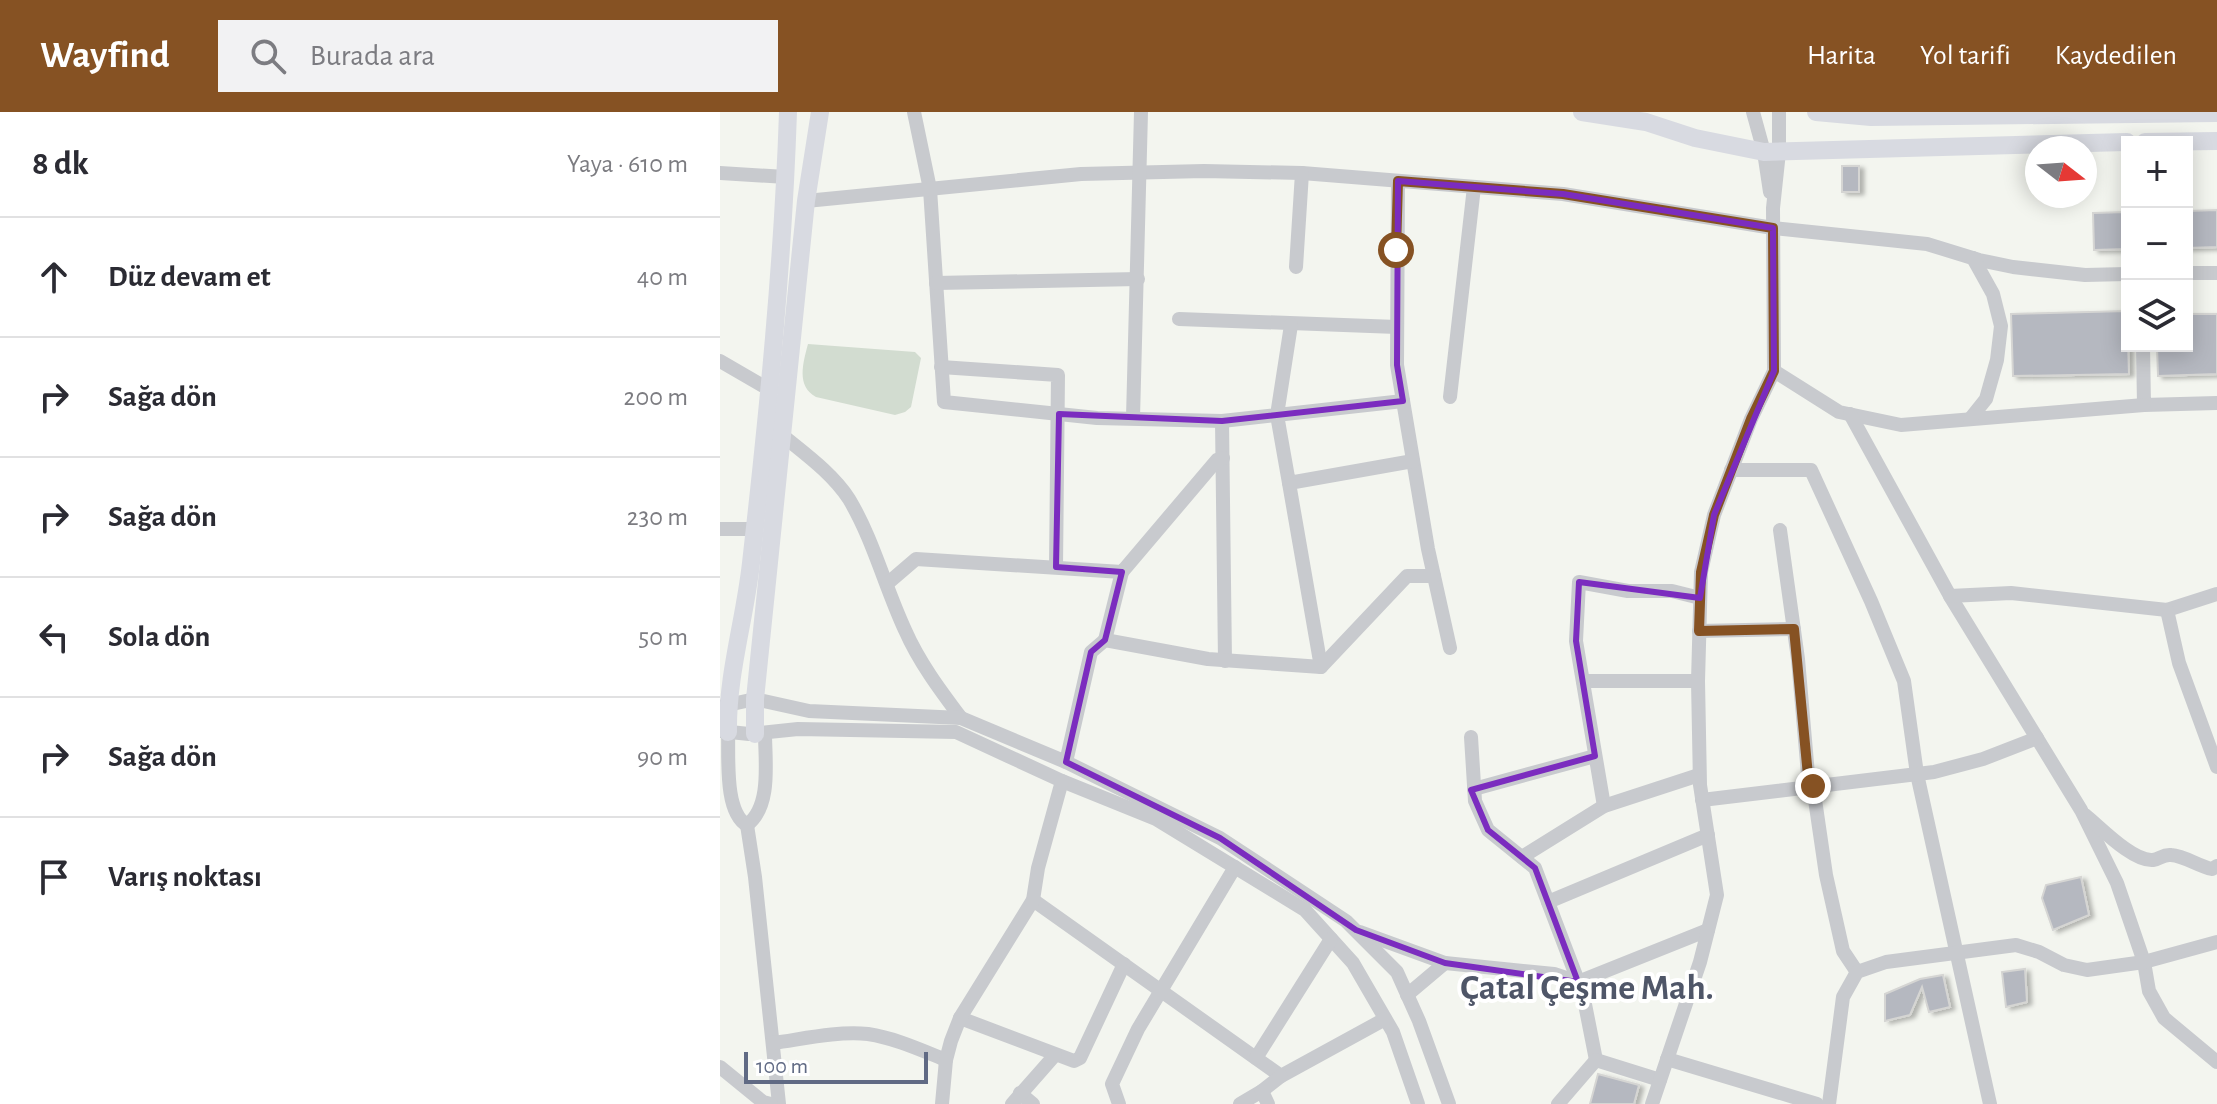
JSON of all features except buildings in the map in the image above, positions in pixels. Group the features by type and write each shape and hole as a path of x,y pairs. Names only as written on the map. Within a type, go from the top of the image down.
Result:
{"main road":[{"path":"724,731 724,705 747,601 770,390 788,112"},
{"path":"760,733 755,699 806,201 820,112"},
{"path":"1582,112 1646,122 1695,138 1772,152 2121,142"},
{"path":"1816,112 1871,117 2217,113"},
{"path":"2193,141 2217,141"}],"street":[{"path":"914,112 930,189 944,402 1097,418 1222,421 1403,401"},
{"path":"1133,418 1141,112"},
{"path":"1753,112 1772,152"},
{"path":"1652,1104 1700,962 1717,895 1699,775 1701,572 1714,515 1751,419 1774,371 1772,152 1779,112"},
{"path":"806,201 1081,174 1204,171 1302,173 1563,194 1773,228 1927,244 1973,258 2056,272 2121,274"},
{"path":"720,173 786,177"},
{"path":"1296,267 1302,173"},
{"path":"1398,181 1397,365 1434,576 1450,648"},
{"path":"1450,397 1474,187"},
{"path":"1970,419 1986,399 1997,360 2001,326 1993,294 1973,258"},
{"path":"2193,273 2217,273"},
{"path":"936,283 1138,279"},
{"path":"1179,319 1397,327"},
{"path":"1291,325 1277,415 1321,667"},
{"path":"2143,352 2144,405"},
{"path":"720,361 770,390"},
{"path":"941,367 1058,375 1056,567"},
{"path":"1774,371 1839,412 1901,425 2144,405 2217,403"},
{"path":"1850,414 1950,596 2081,810 2117,883 2144,962 2149,991 2164,1018 2217,1062"},
{"path":"1222,421 1225,661"},
{"path":"782,435 832,477 849,499 888,583 905,630 932,679 961,718"},
{"path":"1066,762 1091,652 1105,640 1122,572 1217,460 1223,458"},
{"path":"1289,483 1413,461"},
{"path":"1731,470 1811,470 1904,681 1917,774 1990,1104"},
{"path":"720,529 755,529"},
{"path":"1780,530 1811,786 1826,875 1843,951 1857,972"},
{"path":"888,583 916,559 1122,572"},
{"path":"1321,667 1407,576 1434,576"},
{"path":"1604,806 1576,641 1579,582 1628,591 1672,591 1700,598"},
{"path":"1950,596 2011,593 2167,610 2217,594"},
{"path":"2167,610 2179,663 2217,767"},
{"path":"1699,631 1794,629"},
{"path":"1105,640 1225,661 1321,667"},
{"path":"1583,681 1698,681"},
{"path":"724,705 755,699 809,711 961,718 1066,762 1220,838 1356,930 1397,972 1419,1021 1449,1104"},
{"path":"779,1104 755,877 747,825 739,820 732,804 724,731 956,732 1062,781 1156,819 1305,910 1353,963 1393,1032 1418,1104"},
{"path":"747,825 754,820 763,796 760,733"},
{"path":"1471,737 1475,801 1488,830 1535,868 1578,982 1596,1060"},
{"path":"1702,800 1917,774 1959,766 2037,738"},
{"path":"1474,789 1595,756"},
{"path":"1522,857 1604,806 1699,775"},
{"path":"942,1104 946,1060 960,1018 1033,900 1038,868 1062,781"},
{"path":"2081,810 2129,851 2141,857 2153,860 2166,854 2175,855 2198,866 2212,869 2217,866"},
{"path":"1548,902 1708,835"},
{"path":"1119,1104 1112,1084 1138,1029 1235,867"},
{"path":"1033,900 1281,1076"},
{"path":"1356,930 1445,963 1554,974 1578,982 1708,930"},
{"path":"1256,1058 1331,939"},
{"path":"1829,1104 1843,997 1857,972 1886,962 2016,945 2064,965 2087,970 2144,962 2217,942"},
{"path":"1407,995 1445,963"},
{"path":"960,1018 1074,1061 1080,1058 1124,964"},
{"path":"1240,1104 1265,1098 1281,1076 1385,1019"},
{"path":"773,1043 839,1034 867,1034 946,1060"},
{"path":"1033,1104 1016,1099 1055,1055"},
{"path":"1667,1059 1780,1099 1817,1104"},
{"path":"1596,1060 1660,1080"},
{"path":"1558,1104 1596,1060"},
{"path":"721,1070 763,1102 771,1104"}],"highlighted area":[{"path":"1398,181 1563,194 1773,228 1774,371 1714,515 1700,598 1579,582 1576,641 1595,756 1471,790 1488,830 1535,868 1578,982 1445,963 1356,930 1220,838 1066,762 1091,652 1105,640 1122,572 1056,567 1059,414 1222,421 1403,401 1397,365"}],"shaded area":[{"path":"808,344 915,352 921,358 911,407 895,415 816,397 803,380"}],"district":[{"name":"Çatal Çeşme Mah.","path":"1587,988"}],"route":[{"path":"1396,250 1398,181 1563,194 1773,228 1774,371 1751,419 1714,515 1701,572 1699,631 1794,629 1809,786 1813,786"}]}
